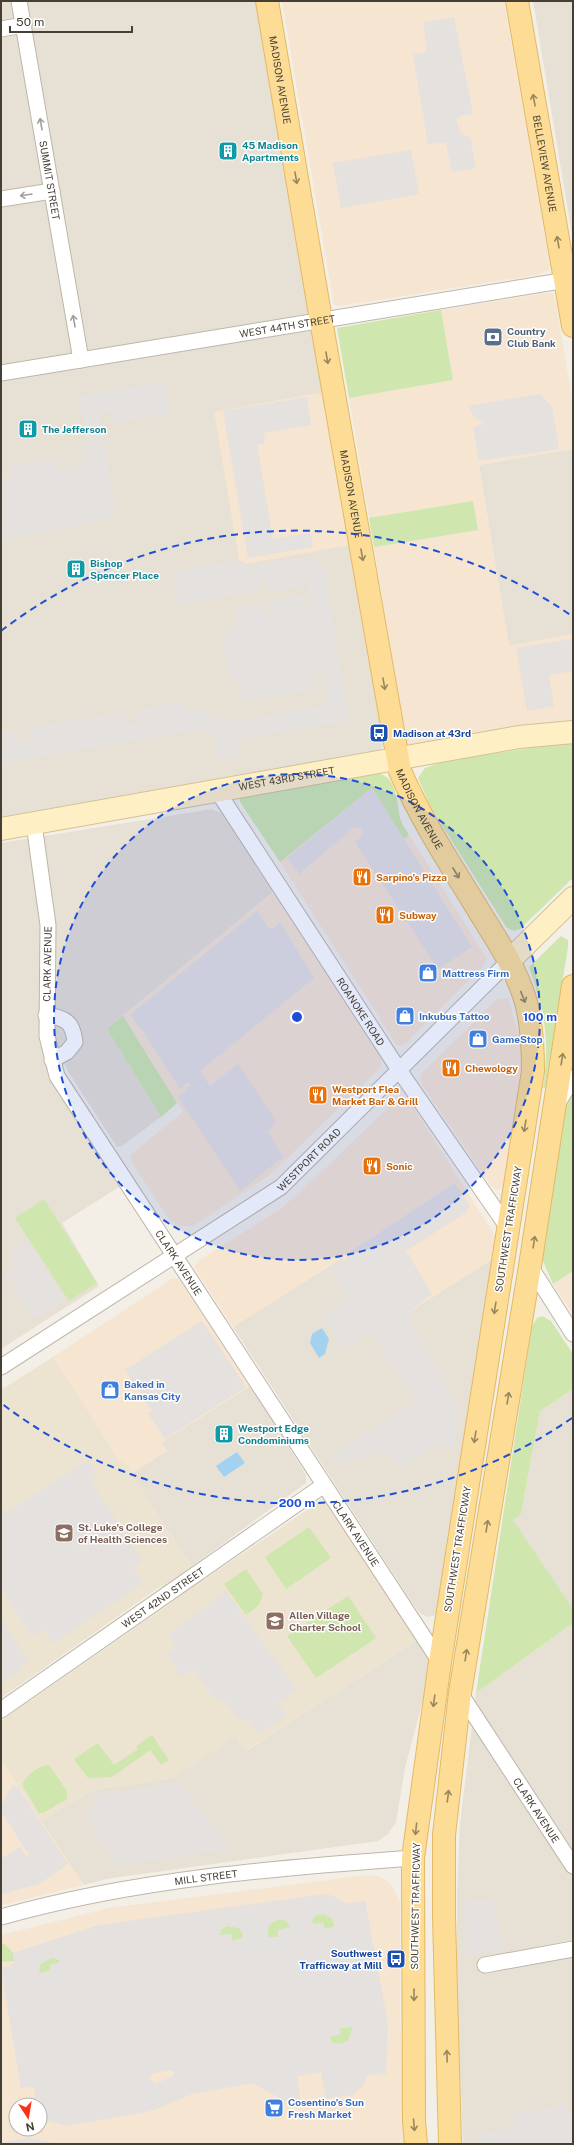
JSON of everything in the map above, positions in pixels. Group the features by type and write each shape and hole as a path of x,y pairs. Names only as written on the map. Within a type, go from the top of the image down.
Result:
{"main road":[{"name":"MADISON AVENUE","path":"267,1 400,771 415,805 509,961"},
{"name":"BELLEVIEW AVENUE","path":"517,1 569,280 573,326"},
{"name":"SOUTHWEST TRAFFICWAY","path":"416,2144 414,2120 413,1858 440,1662 533,1071 531,1025 525,1001 509,961"},
{"path":"450,2144 444,1917 444,1835 460,1693 573,992"},
{"path":"444,1835 434,1845 413,1858 425,1871 434,1902 444,1917"}],"street":[{"name":"SUMMIT STREET","path":"20,1 80,360"},
{"path":"1,28 24,25"},
{"path":"1,199 52,191"},
{"name":"WEST 44TH STREET","path":"1,373 569,280"},
{"name":"WEST 43RD STREET","path":"1,829 218,792 519,737 573,732"},
{"name":"ROANOKE ROAD","path":"218,792 399,1070 508,1228"},
{"name":"CLARK AVENUE","path":"34,824 48,925 47,1036 57,1076 440,1662"},
{"name":"WESTPORT ROAD","path":"1,1367 280,1187 573,898"},
{"path":"46,1015 57,1017 66,1021 74,1029 75,1042 67,1052 52,1060"},
{"path":"554,1111 573,1078"},
{"path":"530,1266 573,1334"},
{"name":"WEST 42ND STREET","path":"1,1710 324,1485"},
{"name":"CLARK AVENUE","path":"460,1693 573,1866"},
{"name":"MILL STREET","path":"1,1917 101,1892 245,1871 413,1858"},
{"path":"485,1965 573,1949"}],"shaded area":[{"path":"1,1 259,1 325,392 215,412 351,545 384,744 380,750 1,817"},
{"path":"282,1 504,1 550,265 548,271 536,275 340,306 334,305"},
{"path":"533,1 573,1 573,241"},
{"path":"454,17 473,114 460,116 456,119 462,134 470,137 476,168 452,172 446,142 428,144 413,55 426,52 427,47 423,22"},
{"path":"411,150 419,194 341,208 333,163"},
{"path":"553,293 555,299 573,404 573,449 479,465 509,646 573,634 573,720 407,746 349,398 453,380 441,310"},
{"path":"165,382 170,414 113,423 111,412 100,414 114,504 114,510 110,516 104,520 1,540 1,479 12,478 10,467 56,458 59,471 74,468 83,460 87,445 79,396"},
{"path":"325,392 351,545 240,565 214,412"},
{"path":"540,394 552,407 559,449 479,461 473,427 484,424 472,414 469,406"},
{"path":"307,397 311,425 264,433 265,443 257,445 273,539 311,533 313,547 248,558 223,411"},
{"path":"573,449 573,634 509,646 479,465"},
{"path":"309,557 318,562 325,572 349,721 244,738 237,745 238,756 218,759 214,735 202,729 1,763 1,733 16,730 19,743 29,742 31,739 28,728 123,712 125,724 135,724 138,721 137,710 183,702 185,710 197,709 231,722 325,706 328,702 324,677 322,675 314,676 315,690 242,701 240,685 229,673 223,642 227,632 238,621 236,608 261,603 264,615 269,616 270,612 268,602 305,595 307,607 311,607 306,578 303,580 304,586 267,593 265,583 260,582 258,591 179,605 173,572 226,562 243,561 249,566"},
{"path":"573,639 573,671 549,675 554,706 527,711 516,648"},
{"path":"372,788 404,839 409,835 487,959 483,966 404,1045 398,1046 280,862"},
{"path":"372,788 472,947 438,969 355,842 361,837 362,831 360,828 353,828 299,874 287,858"},
{"path":"212,809 221,813 273,892 107,1029 161,1117 122,1146 117,1147 67,1070 65,1064 48,1077 119,1187 62,1223 99,1286 1,1349 1,843"},
{"path":"273,892 381,1059 380,1068 271,1174 193,1226 177,1226 169,1219 131,1161 130,1155 183,1112 123,1016"},
{"path":"257,911 269,928 274,928 280,922 314,978 200,1071 210,1086 238,1064 276,1121 268,1131 283,1157 240,1191 178,1097 191,1085 188,1082 180,1089 143,1031 130,1015"},
{"path":"508,998 520,1039 522,1072 505,1184 502,1188 496,1190 492,1187 422,1085 420,1079 421,1074 497,999"},
{"path":"402,1097 407,1098 412,1105 494,1234 497,1241 495,1258 386,1327 342,1258 233,1327 194,1267 197,1262 283,1207 396,1100"},
{"path":"455,1183 470,1206 467,1209 468,1211 406,1251 432,1294 410,1311 410,1320 456,1404 459,1421 454,1448 439,1444 435,1445 401,1467 391,1455 379,1450 366,1458 348,1460 339,1466 332,1455 416,1401 371,1332 345,1349 322,1315 348,1298 330,1269 345,1259 350,1252"},
{"path":"28,1241 66,1299 34,1319 5,1273 16,1266 8,1254"},
{"path":"342,1258 495,1258 436,1615 427,1617 420,1613 413,1604 233,1327"},
{"path":"573,1271 573,1314 553,1284"},
{"path":"173,1278 177,1278 182,1283 250,1386 162,1442 167,1451 131,1474 123,1460 120,1463 53,1357"},
{"path":"202,1321 246,1387 165,1439 148,1413 152,1411 125,1370"},
{"name":"Allen Village Charter School","path":"53,1357 120,1462 123,1460 202,1581 322,1500 327,1503 417,1640 245,1751 235,1736 172,1778 93,1790 41,1821 1,1760 1,1721 172,1602 161,1586 1,1698 1,1390"},
{"path":"250,1386 306,1475 306,1483 192,1566 131,1474 167,1451 162,1442"},
{"path":"573,1389 573,1609 512,1520 521,1514 540,1411"},
{"path":"88,1460 98,1475 90,1480 142,1560 134,1568 143,1583 53,1643 45,1630 41,1630 32,1636 1,1588 1,1506 6,1513"},
{"path":"226,1591 297,1690 278,1703 287,1716 258,1734 249,1721 240,1720 225,1702 213,1697 193,1669 181,1677 166,1654 177,1647 168,1634"},
{"path":"1,1618 29,1661 20,1667 20,1672 5,1681 1,1680"},
{"path":"573,1623 573,2144 463,2144 457,1986 457,1896 460,1824 476,1693"},
{"path":"417,1640 429,1659 429,1677 405,1768 396,1822 388,1834 378,1841 106,1879 84,1885 41,1821 93,1790 172,1778 235,1736 246,1751"},
{"path":"1,1760 41,1821 84,1885 1,1905"},
{"path":"179,1783 207,1819 234,1849 117,1865 85,1814 97,1806 91,1798 97,1794"},
{"path":"13,1785 18,1788 68,1864 39,1884 1,1894 1,1859 20,1847 26,1856 29,1855 1,1811 1,1806"},
{"path":"367,1875 377,1876 386,1880 393,1887 400,1903 400,2014 406,2144 1,2144 1,1935 109,1908"},
{"path":"326,1894 336,1897 347,1904 365,1901 388,2024 386,2074 368,2075 362,2087 352,2095 326,2099 321,2072 297,2076 301,2103 285,2101 252,2083 192,2094 154,2110 141,2113 66,2126 48,2121 48,2097 34,2097 35,2089 31,2087 21,2088 1,1968 14,1964 13,1953 99,1925","holes":["324,1914 331,1918 335,1923 334,1927 325,1929 323,1923 313,1924 312,1920 316,1915","281,1919 287,1921 290,1927 278,1930 278,1937 269,1937 267,1932 269,1925 275,1920","228,1926 239,1928 243,1934 242,1938 232,1941 231,1934 220,1935 221,1929","52,1958 60,1960 61,1962 50,1965 50,1972 39,1973 40,1964","353,2027 348,2041 340,2044 332,2043 330,2037 341,2034 340,2028","171,2070 174,2072 173,2076 155,2083 150,2079 150,2075"]},
{"path":"493,1899 503,1950 466,1956 464,1901"},
{"path":"565,2105 567,2117 573,2116 573,2144 477,2144 477,2134 515,2128 512,2114"},
{"path":"29,2138 56,2144 1,2144 1,2143"}],"green space":[{"path":"441,310 453,380 349,398 337,328"},
{"path":"473,501 478,530 374,547 369,518"},
{"path":"573,741 573,878 520,929 514,931 507,928 431,808 418,778 425,768 442,762"},
{"path":"374,773 382,775 392,784 397,799 401,821 409,835 404,839 372,788 280,862 240,802 240,797"},
{"path":"561,936 568,940 568,947 545,1088 543,1088 546,1055 545,1026 539,998 529,967"},
{"path":"123,1016 177,1103 161,1117 107,1029"},
{"path":"573,1092 573,1271 553,1284 542,1259 565,1108"},
{"path":"44,1199 97,1283 69,1301 15,1218"},
{"path":"542,1316 551,1321 573,1354 573,1389 540,1411 521,1514 513,1520 573,1609 573,1623 476,1693 532,1326 537,1318"},
{"path":"309,1527 331,1558 286,1589 265,1557"},
{"path":"246,1569 263,1594 259,1605 246,1615 224,1584"},
{"path":"348,1596 376,1638 316,1678 287,1636"},
{"path":"152,1735 169,1760 161,1765 150,1750 112,1777 88,1778 74,1759 98,1743 114,1765 138,1749 136,1746"},
{"path":"49,1765 67,1791 67,1799 43,1813 39,1813 22,1785 26,1778 33,1772 41,1767"},
{"path":"324,1914 332,1919 334,1927 324,1929 323,1923 313,1924 312,1920 316,1915"},
{"path":"281,1919 287,1921 291,1927 279,1937 269,1937 267,1930 269,1925 274,1921"},
{"path":"228,1926 239,1928 243,1934 242,1938 232,1941 220,1935 221,1929"},
{"path":"1,1944 5,1944 13,1953 14,1961 1,1962"},
{"path":"49,1958 56,1958 60,1960 55,1968 39,1973 41,1963 43,1961"},
{"path":"353,2027 348,2041 340,2044 332,2043 330,2037 340,2028"}],"water":[{"path":"322,1328 329,1339 325,1354 319,1358 310,1343 312,1334"},
{"path":"237,1452 245,1463 224,1477 216,1466"}],"place":[{"name":"45 Madison Apartments","path":"228,151"},
{"name":"Country Club Bank","path":"493,337"},
{"name":"The Jefferson","path":"28,429"},
{"name":"Bishop Spencer Place","path":"76,569"},
{"name":"Madison at 43rd","path":"379,733"},
{"name":"Sarpino's Pizza","path":"362,877"},
{"name":"Subway","path":"385,915"},
{"name":"Mattress Firm","path":"428,973"},
{"name":"Inkubus Tattoo","path":"405,1016"},
{"name":"GameStop","path":"478,1039"},
{"name":"Chewology","path":"451,1068"},
{"name":"Westport Flea Market Bar & Grill","path":"318,1095"},
{"name":"Sonic","path":"372,1166"},
{"name":"Baked in Kansas City","path":"110,1390"},
{"name":"Westport Edge Condominiums","path":"224,1434"},
{"name":"St. Luke's College of Health Sciences","path":"64,1533"},
{"name":"Allen Village Charter School","path":"275,1621"},
{"name":"Southwest Trafficway at Mill","path":"396,1959"},
{"name":"Cosentino's Sun Fresh Market","path":"274,2108"}]}
